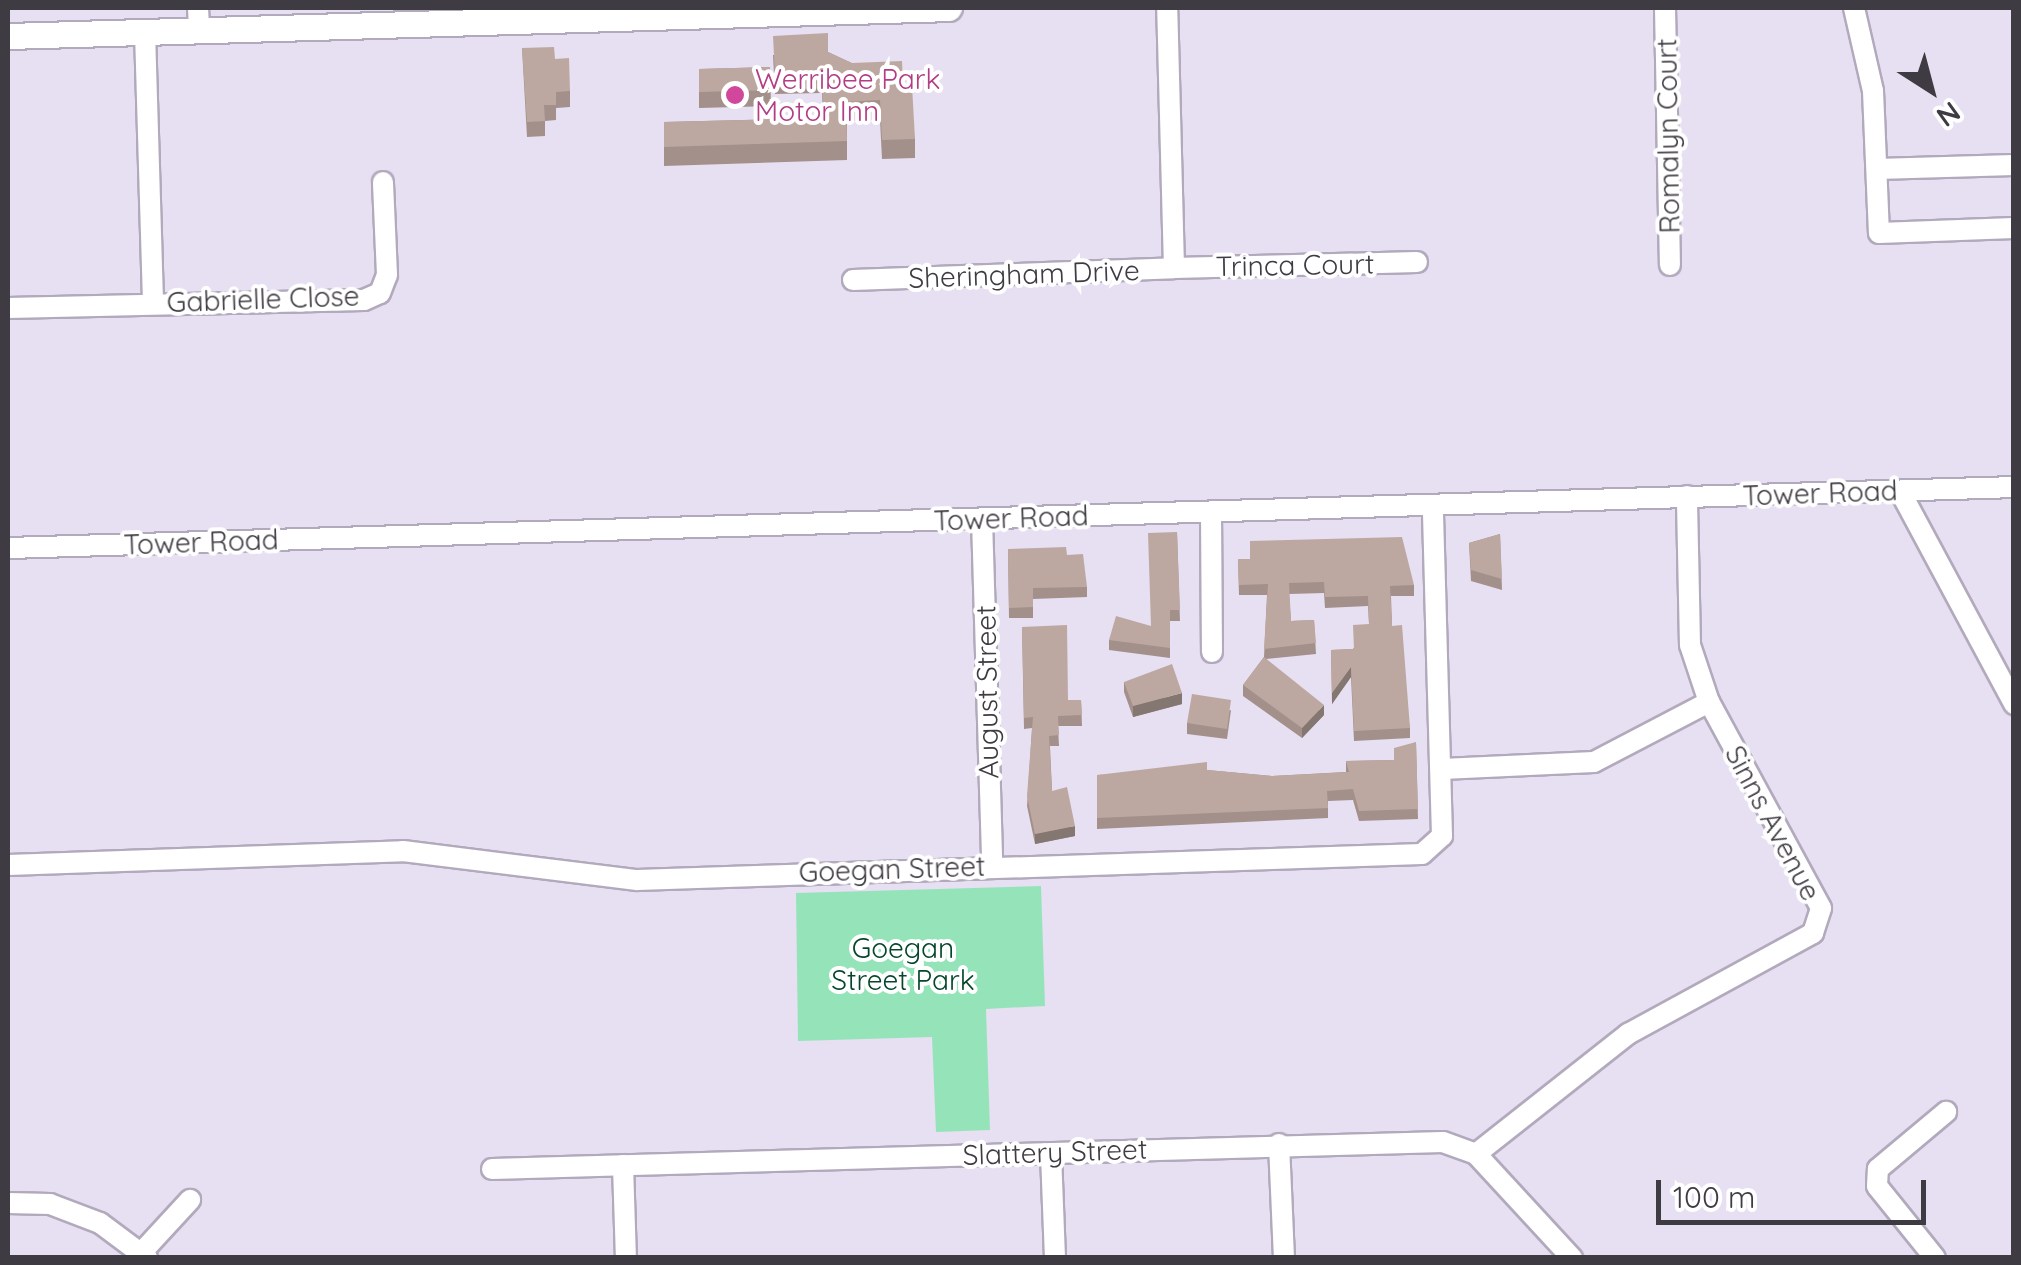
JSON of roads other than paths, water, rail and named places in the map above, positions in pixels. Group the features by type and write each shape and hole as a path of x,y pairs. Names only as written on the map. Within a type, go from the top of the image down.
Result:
{"main road":[{"path":"8,36 145,32 199,19 949,8"}],"street":[{"name":"Sheringham Drive","path":"854,280 1174,268 1167,8"},
{"name":"Romalyn Court","path":"1665,8 1670,264"},
{"path":"1854,8 1873,91 1879,233 2014,228"},
{"name":"Gabrielle Close","path":"145,32 153,302"},
{"path":"1877,169 2014,165"},
{"name":"Gabrielle Close","path":"8,308 380,294 383,182"},
{"name":"Trinca Court","path":"1174,268 1416,262"},
{"name":"Tower Road","path":"8,548 2014,487"},
{"path":"1900,491 2014,704"},
{"name":"Sinns Avenue","path":"1476,1154 1628,1034 1813,933 1820,908 1709,702 1690,645 1687,496"},
{"name":"Goegan Street","path":"8,865 374,850 637,880 1422,854 1442,836 1433,507"},
{"path":"1211,513 1212,652"},
{"name":"August Street","path":"982,519 992,866"},
{"path":"1442,769 1594,762 1709,702"},
{"path":"1934,1258 1878,1186 1878,1169 1946,1112"},
{"name":"Slattery Street","path":"492,1169 1279,1144 1443,1142 1476,1154"},
{"path":"1279,1144 1284,1258"},
{"path":"1051,1154 1054,1258"},
{"path":"1476,1154 1572,1258"},
{"path":"622,1164 626,1258"},
{"path":"8,1204 50,1204 145,1254 190,1200"}],"place":[{"name":"Werribee Park Motor Inn","path":"735,95"}],"park label":[{"name":"Goegan Street Park","path":"903,964"}]}
